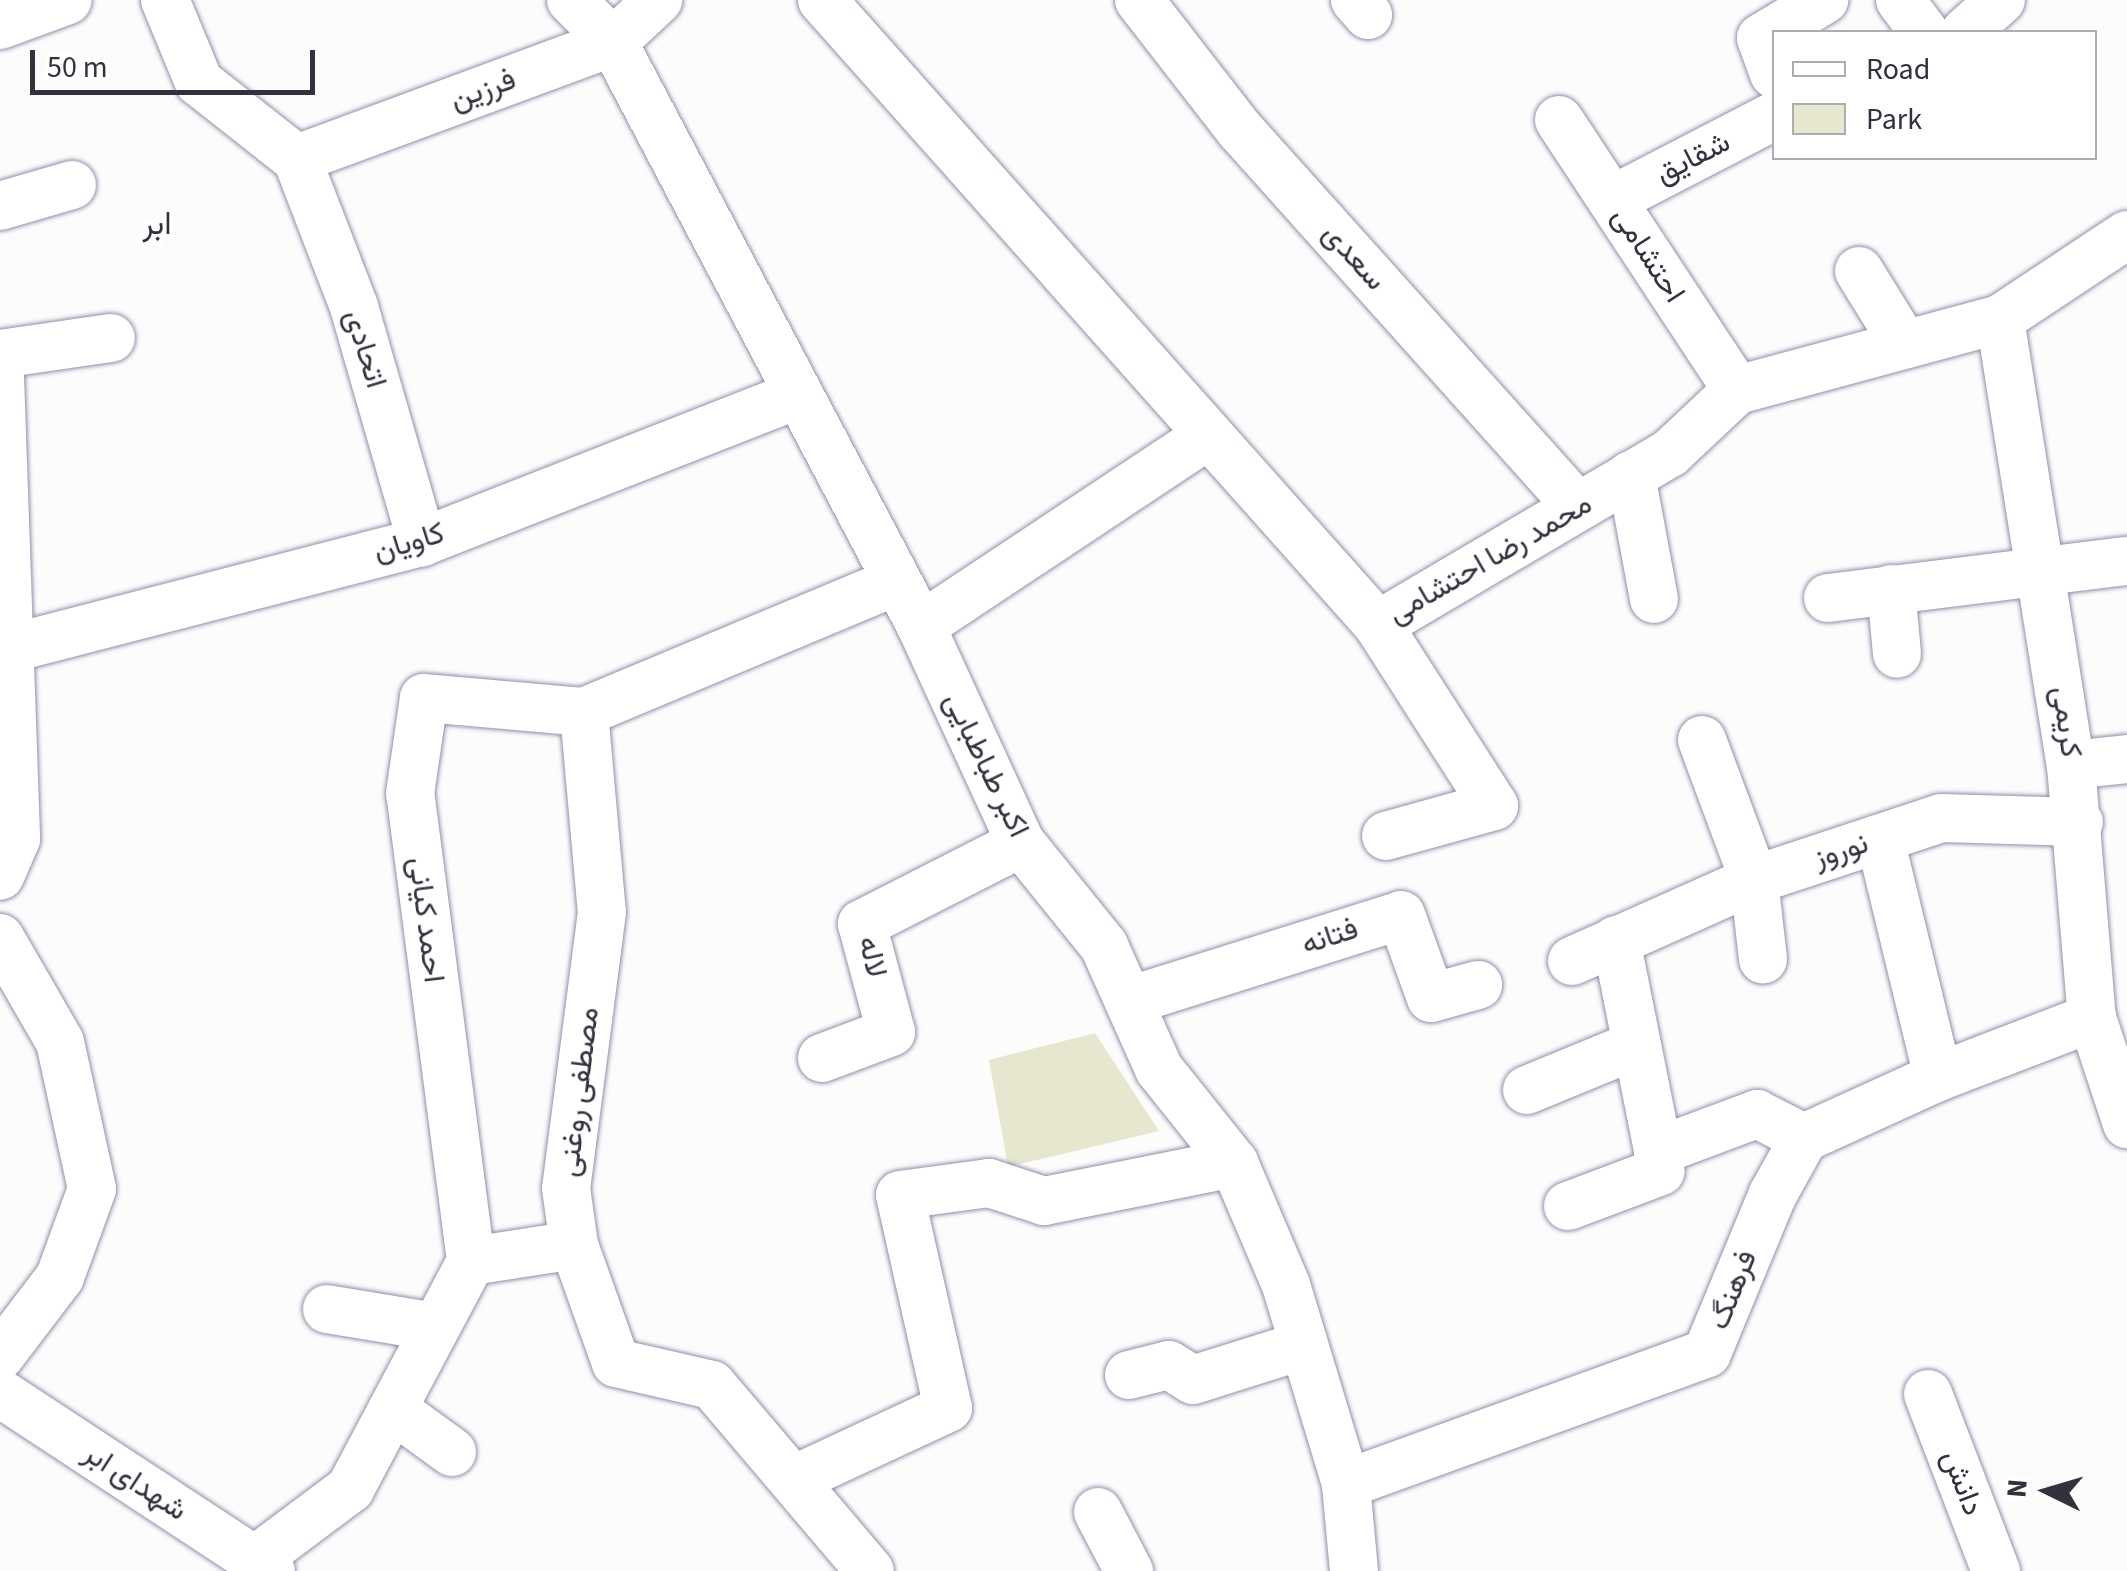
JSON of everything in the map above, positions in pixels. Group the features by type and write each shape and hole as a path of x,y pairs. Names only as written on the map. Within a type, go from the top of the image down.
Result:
{"street":[{"path":"0,25 68,0"},
{"path":"166,0 200,82 297,159"},
{"path":"571,0 614,42 658,0"},
{"name":"محمد رضا احتشامی","path":"822,0 1378,624 1670,452 1737,390 1903,342 2000,319 2127,235"},
{"path":"1775,30 1824,0"},
{"path":"1900,0 1922,30"},
{"path":"1967,30 2001,0"},
{"name":"سعدی","path":"1157,6 1240,130 1578,507"},
{"path":"1772,32 1762,38 1772,68"},
{"name":"فرزین","path":"297,159 614,42"},
{"name":"اکبر طباطبایی","path":"614,42 921,626 1021,843 1104,946 1159,1069 1234,1163 1304,1345 1346,1484"},
{"name":"شقایق","path":"1612,200 1772,117"},
{"name":"احتشامی","path":"1559,120 1737,390"},
{"name":"اتحادی","path":"297,159 354,307 422,542"},
{"path":"0,206 72,184"},
{"path":"1859,271 1903,342"},
{"name":"کریمی","path":"2000,319 2044,568 2072,765 2092,1018 2127,1124"},
{"path":"0,354 111,338"},
{"path":"0,377 16,838 0,876"},
{"name":"کاویان","path":"8,648 422,542 797,396"},
{"path":"921,626 1207,436"},
{"path":"1631,476 1654,599"},
{"path":"1828,598 2044,568 2127,561"},
{"name":"احمد کیانی","path":"471,1261 410,794 424,698 584,712 896,582"},
{"path":"1891,590 1896,654"},
{"path":"1378,624 1494,806 1386,836"},
{"name":"مصطفی روغنی","path":"584,712 602,912 566,1188 574,1246 616,1364 712,1385 870,1571"},
{"path":"1702,740 1754,880 1763,959"},
{"path":"2072,765 2127,759"},
{"name":"نوروز","path":"1572,961 1754,880 1941,818 2078,822"},
{"path":"1880,838 1938,1076"},
{"name":"لاله","path":"822,1058 891,1032 862,924 1021,843"},
{"name":"فتانه","path":"1129,1002 1401,915 1431,998 1478,985"},
{"path":"1616,940 1662,1173"},
{"path":"0,1356 60,1277 92,1189 60,1042 5,969"},
{"path":"1568,1206 1662,1173 1757,1114 1804,1138 1938,1076 2092,1018"},
{"path":"1527,1090 1636,1045"},
{"name":"فرهنگ","path":"1346,1484 1707,1353 1772,1194 1804,1138"},
{"path":"793,1480 948,1408 900,1194 989,1183 1044,1201 1234,1163"},
{"path":"263,1566 350,1489 471,1261 574,1246"},
{"path":"328,1309 436,1327"},
{"path":"1129,1374 1169,1365 1193,1380 1304,1345"},
{"name":"دانش","path":"1928,1394 1996,1571"},
{"name":"شهدای ابر","path":"4,1403 263,1566"},
{"path":"393,1409 452,1452"},
{"path":"1346,1484 1354,1571"},
{"path":"1098,1512 1129,1571"}],"green space":[{"path":"1095,1033 1159,1131 1008,1167 989,1060"}],"district":[{"name":"ابر","path":"157,224"}]}
